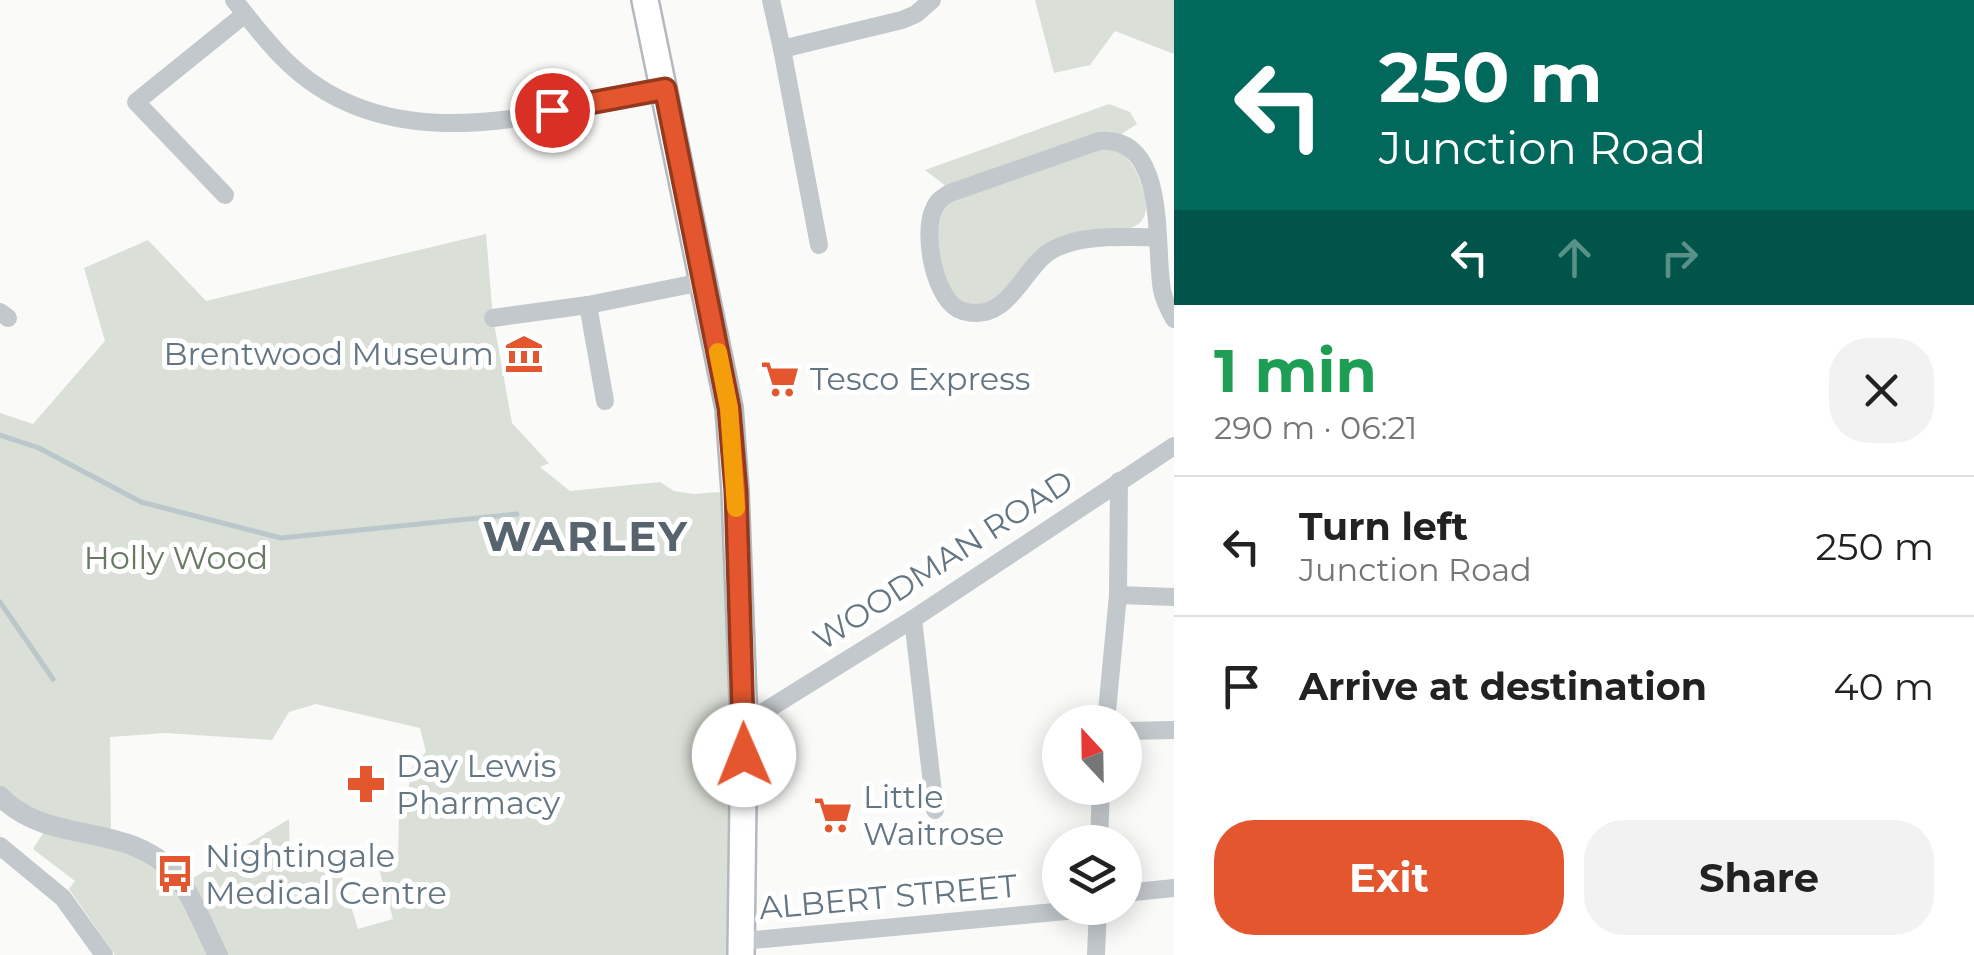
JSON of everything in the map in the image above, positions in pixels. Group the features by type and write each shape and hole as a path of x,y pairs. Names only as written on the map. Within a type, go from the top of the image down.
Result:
{"main road":[{"path":"646,0 729,408 736,491 744,724 743,950"}],"street":[{"path":"772,0 819,245"},
{"path":"782,49 902,20 932,0"},
{"path":"226,195 136,102 240,7 285,60 335,96 386,116 436,125 494,122 665,89"},
{"path":"1158,237 1065,244 1040,258 1006,302 975,312 956,308 942,293 929,236 932,212 950,193 1098,140 1111,140 1130,148 1144,168 1155,206 1158,237 1162,288 1174,319"},
{"path":"493,318 588,306 702,282"},
{"path":"588,306 605,400"},
{"name":"WOODMAN ROAD","path":"744,724 913,619 1174,446"},
{"path":"1108,705 1118,596 1119,481"},
{"path":"1118,596 1174,597"},
{"path":"913,619 935,810"},
{"path":"1142,731 1174,730"},
{"path":"0,796 14,810 48,827 105,837 147,851 175,874 218,955"},
{"path":"0,846 63,898 104,955"},
{"path":"1142,891 1174,888"},
{"name":"ALBERT STREET","path":"743,950 1042,915"},
{"path":"1096,955 1097,925"}],"green space":[{"path":"1035,0 1174,0 1174,54 1115,31 1090,65 1054,73"},
{"path":"1109,104 1130,112 1137,124 1120,135 1093,134 947,187 925,170"},
{"path":"1098,149 1118,150 1135,170 1144,195 1145,212 1140,223 1128,229 1060,237 1046,244 1008,289 989,302 978,304 957,298 946,281 938,242 940,218 946,208 962,197"},
{"name":"Holly Wood","path":"486,234 493,318 512,423 549,463 540,467 570,491 660,482 674,491 693,494 735,491 741,955 115,955 69,889 75,881 33,849 47,827 0,794 0,413 33,424 105,341 84,268 148,240 206,301","holes":["316,704 420,728 426,752 412,767 405,810 399,811 398,865 378,865 393,919 358,929 340,871 290,867 289,819 182,885 111,838 110,737 165,733 272,740 289,712"]}],"waterway":[{"path":"0,435 39,448 141,502 281,538 517,514"},
{"path":"0,602 53,679"}],"slow traffic":[{"path":"718,352 729,408 736,508"}],"place":[{"name":"Brentwood Museum","path":"524,354"},
{"name":"Tesco Express","path":"780,379"},
{"name":"Day Lewis Pharmacy","path":"366,784"},
{"name":"Little Waitrose","path":"833,815"},
{"name":"Nightingale Medical Centre","path":"175,874"}],"district":[{"name":"WARLEY","path":"586,536"}],"route":[{"path":"552,110 665,89 729,408 736,491 744,755"}]}
